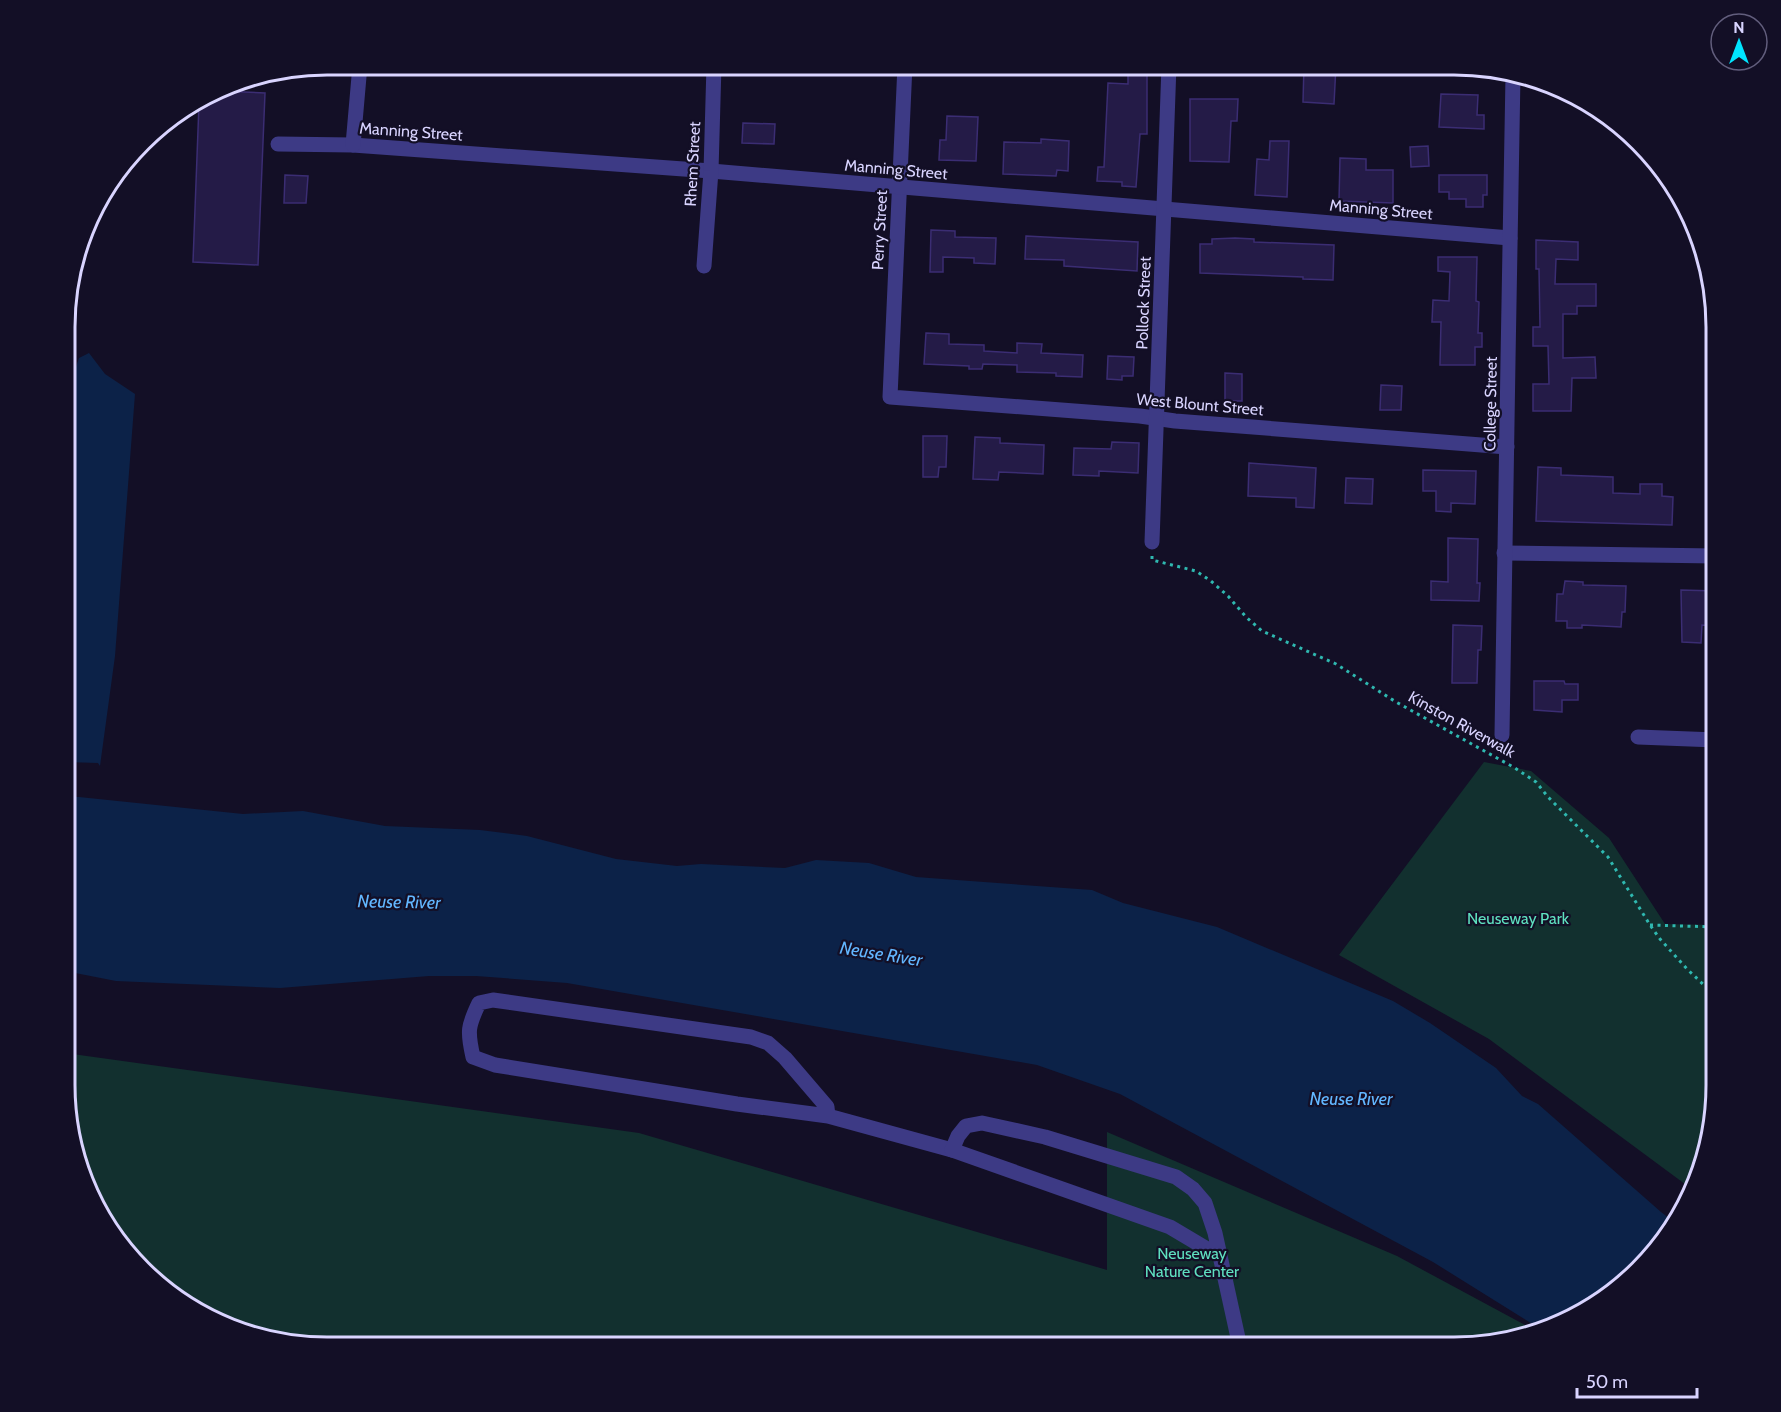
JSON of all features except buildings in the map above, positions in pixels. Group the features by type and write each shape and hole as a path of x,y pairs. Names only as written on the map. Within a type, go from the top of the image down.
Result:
{"street":[{"path":"353,145 359,75"},
{"name":"Rhem Street","path":"704,266 711,171 714,75"},
{"name":"Perry Street","path":"890,397 905,75"},
{"name":"Pollock Street","path":"1152,542 1170,75"},
{"name":"College Street","path":"1502,735 1503,553 1513,82"},
{"name":"Manning Street","path":"279,144 353,145 711,171 1510,238"},
{"name":"West Blount Street","path":"890,397 1507,447"},
{"path":"1503,553 1706,556"},
{"path":"1638,737 1706,740"},
{"path":"828,1116 827,1107 785,1058 768,1043 751,1037 493,1000 479,1003 470,1020 468,1036 473,1056 495,1065 737,1104 828,1116 952,1150 1170,1227 1207,1250 1219,1250"},
{"path":"952,1150 958,1136 966,1126 982,1123 1045,1137 1176,1177 1193,1188 1205,1203 1219,1250 1238,1337"}],"path":[{"name":"Kinston Riverwalk","path":"1152,542 1152,560 1196,571 1212,581 1262,631 1336,664 1396,702 1536,782 1608,857 1650,925 1687,969 1706,987"},
{"path":"1650,925 1706,927"}],"green space":[{"name":"Neuseway Park","path":"1484,762 1531,771 1609,838 1665,924 1706,925 1704,1118 1693,1166 1685,1184 1489,1039 1339,955"},
{"name":"Neuseway Nature Center","path":"75,1054 639,1133 1107,1270 1107,1132 1397,1256 1527,1326 1487,1335 1454,1337 327,1337 294,1335 246,1324 201,1303 161,1274 127,1238 109,1211 88,1166 77,1118"}],"water":[{"path":"89,353 105,374 135,394 115,656 100,766 98,763 75,762 75,370 79,358"},
{"name":"Neuse River","path":"75,797 243,814 303,811 385,826 480,830 527,836 616,859 677,866 701,864 785,868 816,860 869,863 916,877 1092,890 1123,903 1217,927 1393,1001 1496,1068 1522,1096 1538,1104 1668,1217 1643,1251 1607,1285 1580,1303 1533,1324 1433,1262 1120,1094 1037,1065 567,983 476,976 429,976 280,988 116,981 75,973"}]}
